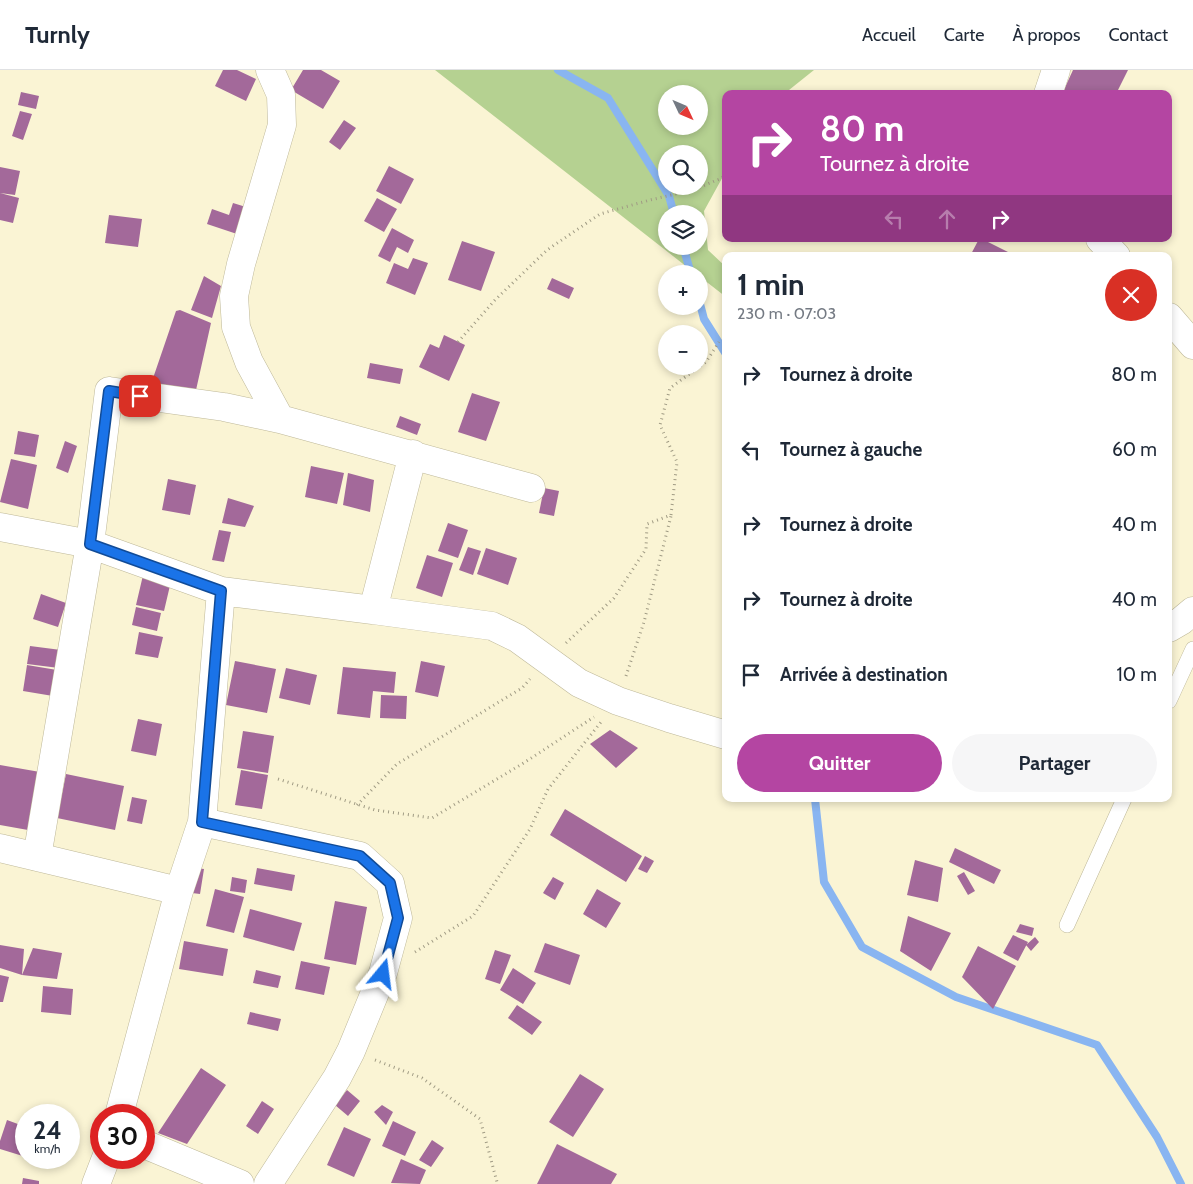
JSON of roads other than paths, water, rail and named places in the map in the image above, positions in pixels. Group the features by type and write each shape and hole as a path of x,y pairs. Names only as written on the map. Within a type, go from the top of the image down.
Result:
{"street":[{"path":"270,70 281,95 282,126 241,264 234,296 236,327 242,344 249,362 280,419"},
{"path":"1049,90 1056,70"},
{"path":"1103,242 1112,252"},
{"path":"1172,320 1193,345"},
{"path":"37,857 90,544 109,391 224,407 280,419 413,454 531,488"},
{"path":"373,610 413,454"},
{"path":"0,527 90,544 221,591 492,626 517,638 579,683 618,701 722,733"},
{"path":"122,1104 179,891 202,822 221,591"},
{"path":"1172,626 1193,611"},
{"path":"202,822 360,856 390,883 398,918 383,974 351,1051 337,1078 268,1184"},
{"path":"0,848 179,891"},
{"path":"155,1149 240,1184"},
{"path":"96,1184 102,1169"}],"lane":[{"path":"1172,694 1193,649"},
{"path":"1067,925 1123,802"}],"waterway":[{"path":"558,70 608,98 669,196 672,205"},
{"path":"686,255 688,265"},
{"path":"703,315 722,348"},
{"path":"815,802 824,882 862,947 956,997 1097,1045 1157,1137 1181,1184"}]}
